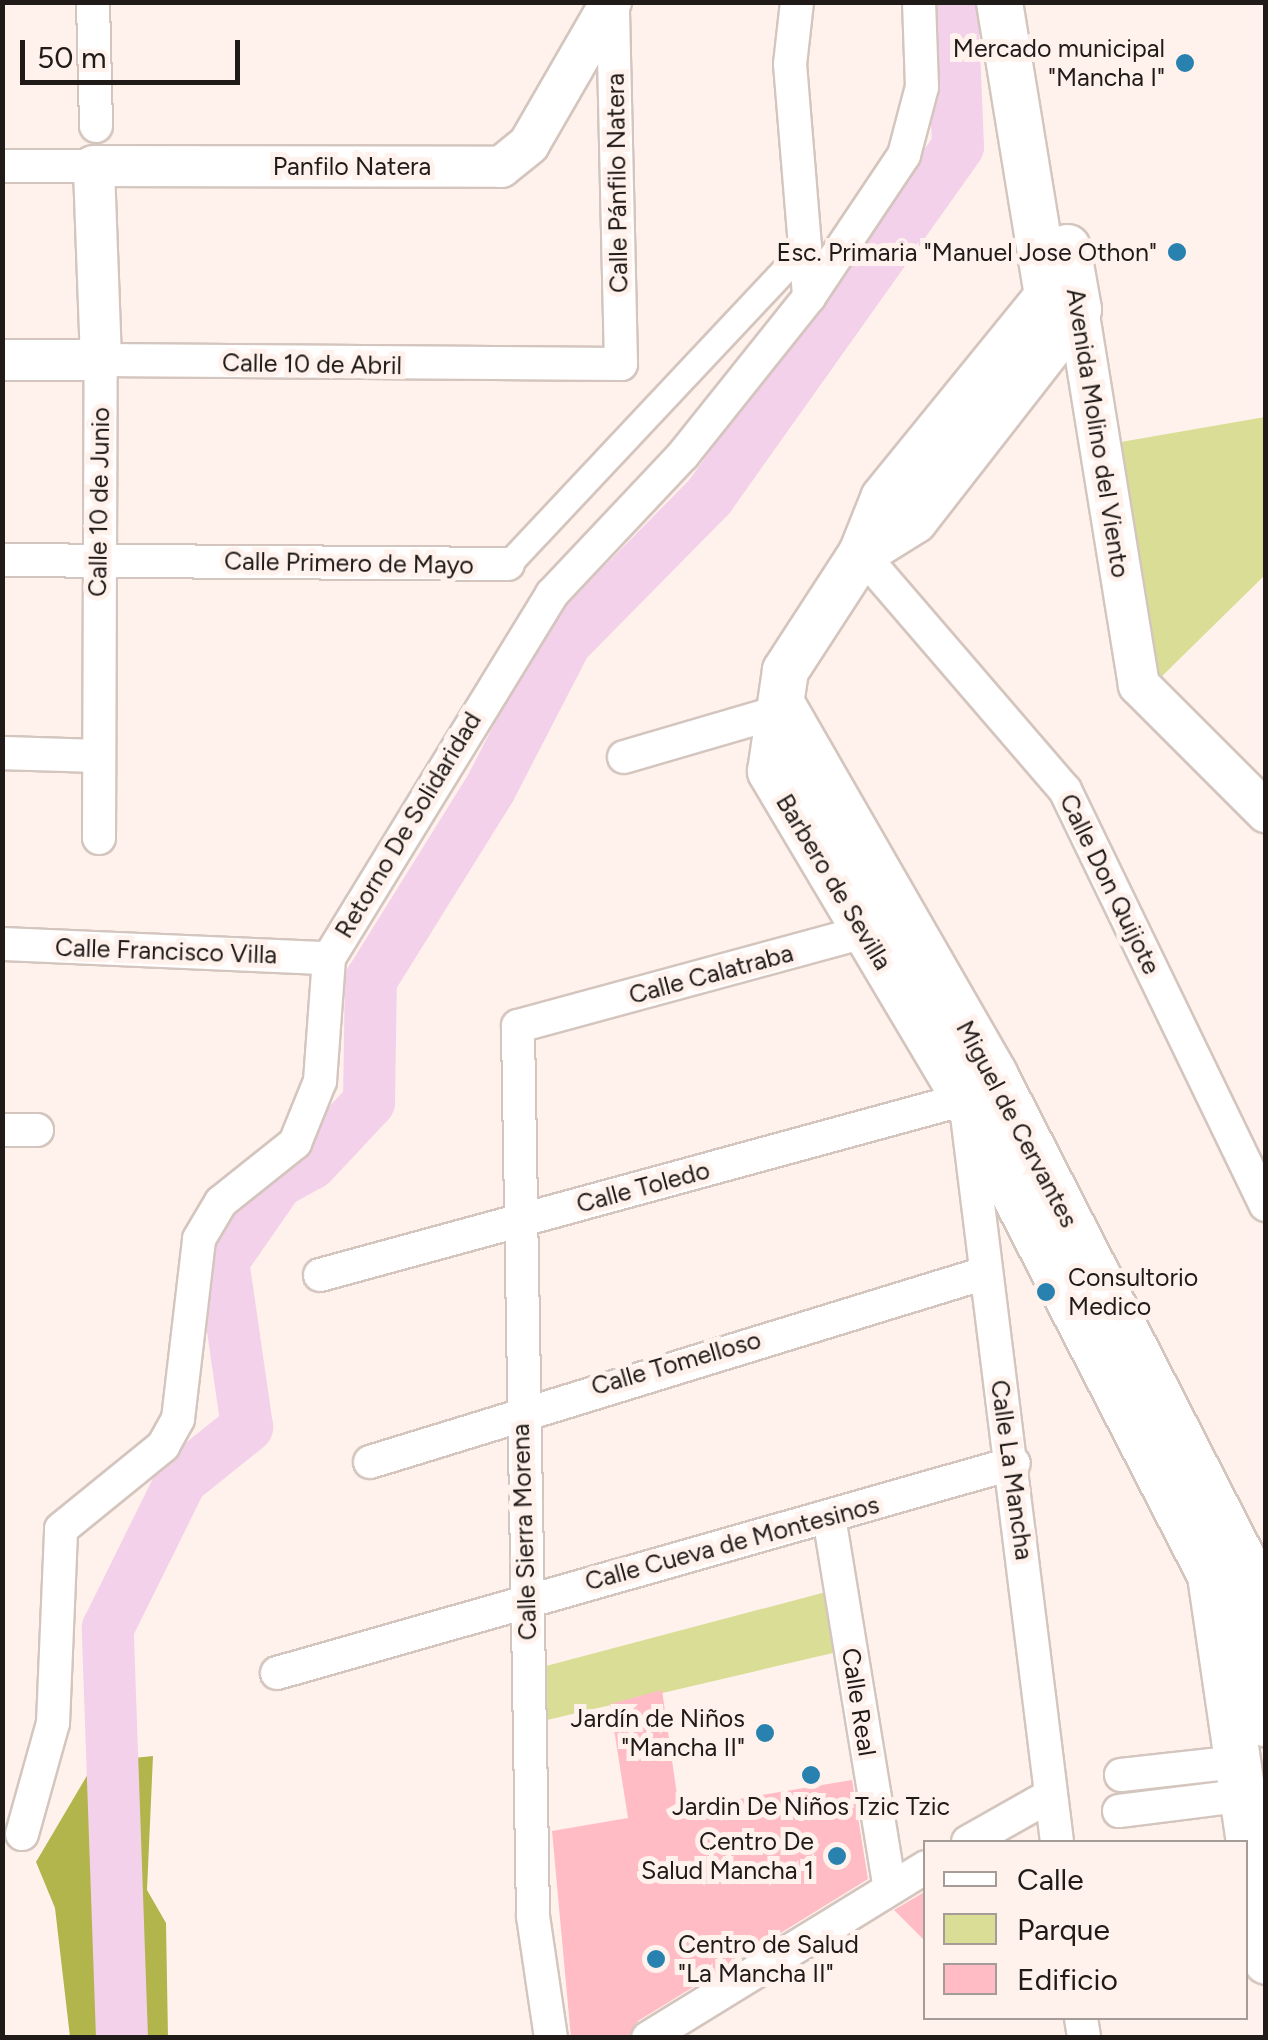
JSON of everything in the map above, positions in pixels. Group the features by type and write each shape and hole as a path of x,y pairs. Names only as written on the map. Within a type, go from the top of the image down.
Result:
{"main road":[{"name":"Avenida Molino del Viento","path":"999,2 1062,302"},
{"name":"Avenida Molino del Viento","path":"1026,2 1062,302"},
{"name":"Barbero de Sevilla","path":"1062,302 883,498 861,553 785,670 785,710 768,746 770,772 884,926 965,1099 1210,1575 1247,1840"},
{"name":"Miguel de Cervantes","path":"884,926 994,1074 1244,1562 1266,1724"},
{"name":"Barbero de Sevilla","path":"1248,1844 1266,1961"}],"street":[{"path":"93,2 96,126"},
{"name":"Panfilo Natera","path":"2,166 500,167 530,144 612,2"},
{"name":"Calle Pánfilo Natera","path":"612,2 621,364"},
{"path":"797,2 790,64 800,252 809,297"},
{"name":"Retorno De Solidaridad","path":"22,1834 52,1723 61,1528 163,1446 178,1419 199,1239 222,1202 295,1144 320,1081 329,958 552,594 683,455 809,297 904,155 922,87 919,2"},
{"name":"Calle 10 de Junio","path":"94,166 102,360 98,838"},
{"name":"Calle Primero de Mayo","path":"2,560 508,564 800,252"},
{"name":"Avenida Molino del Viento","path":"1062,302 1140,685 1266,812"},
{"name":"Calle 10 de Abril","path":"2,360 621,364"},
{"name":"Calle Don Quijote","path":"861,553 1065,790 1253,1150 1266,1205"},
{"path":"624,758 785,710"},
{"path":"2,754 98,756"},
{"name":"Calle Calatraba","path":"518,1026 884,926"},
{"name":"Calle Francisco Villa","path":"2,944 329,958"},
{"name":"Calle Sierra Morena","path":"518,1026 520,1409 533,1916 551,2038"},
{"name":"Calle Toledo","path":"320,1275 965,1099"},
{"name":"Calle La Mancha","path":"965,1099 985,1273 1014,1463 1057,1840"},
{"path":"2,1130 36,1130"},
{"name":"Calle Tomelloso","path":"370,1462 520,1409 985,1273"},
{"name":"Calle Cueva de Montesinos","path":"276,1673 1014,1463"},
{"name":"Calle Real","path":"829,1516 890,1888"},
{"path":"1121,1775 1238,1779"},
{"path":"1119,1811 1238,1779"},
{"path":"971,1840 1051,1794"},
{"path":"648,2038 923,1869"}],"green space":[{"path":"1265,417 1265,575 1153,685 1115,443"},
{"path":"841,1588 850,1649 547,1720 546,1666"}],"shaded area":[{"path":"153,1756 147,1890 166,1923 168,2037 70,2037 55,1908 36,1862 95,1762"}],"building":[{"name":"Centro de Salud \"La Mancha II\"","path":"662,1690 679,1809 852,1780 868,1879 638,2021 628,2038 571,2038 552,1831 628,1818 610,1704"},
{"path":"923,1893 923,1939 894,1910"}],"waterway":[{"path":"122,2038 108,1628 181,1480 247,1427 223,1261 278,1182 311,1164 369,1102 371,980 490,789 566,642 709,497 958,146 952,2"}],"place":[{"name":"Mercado municipal \"Mancha I\"","path":"1185,63"},
{"name":"Esc. Primaria \"Manuel Jose Othon\"","path":"1177,252"},
{"name":"Consultorio Medico","path":"1046,1292"},
{"name":"Jardín de Niños \"Mancha II\"","path":"765,1733"},
{"name":"Jardin De Niños Tzic Tzic","path":"811,1775"},
{"name":"Centro De Salud Mancha 1","path":"837,1856"},
{"name":"Centro de Salud \"La Mancha II\"","path":"656,1959"}]}
